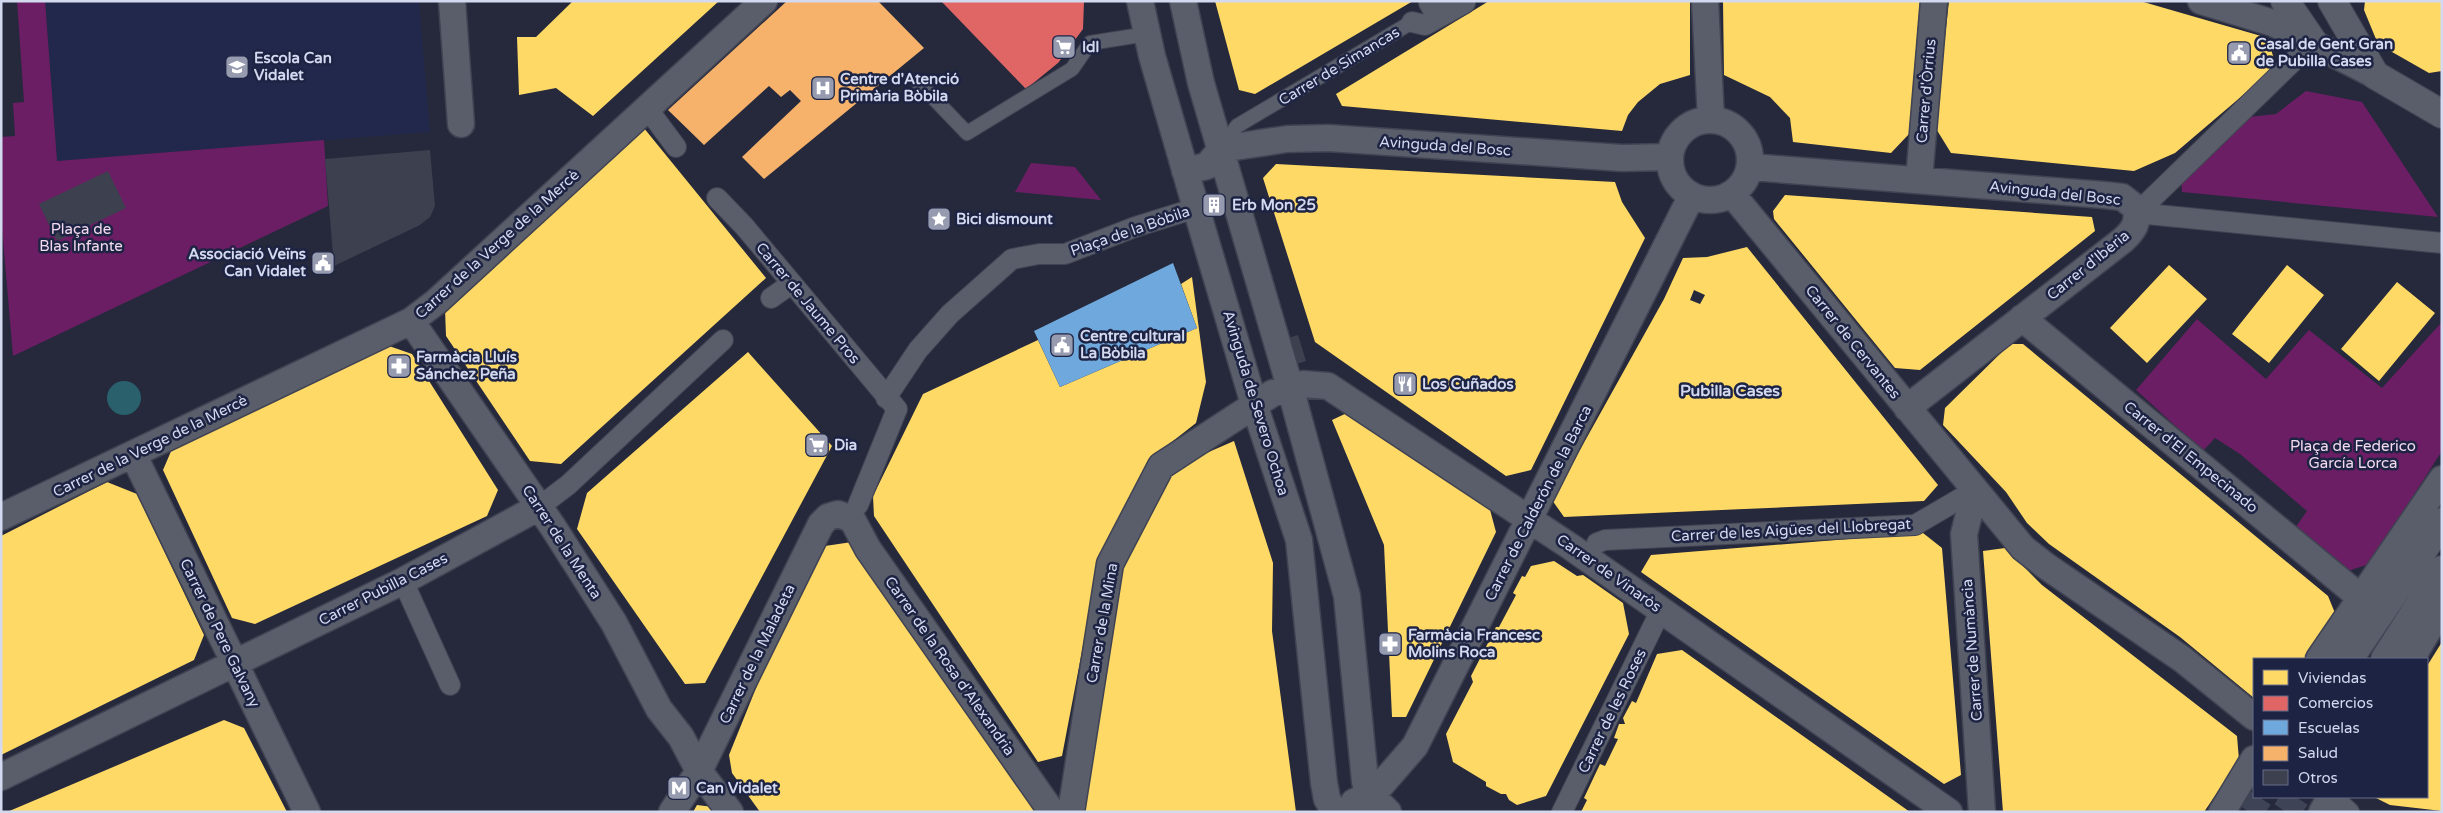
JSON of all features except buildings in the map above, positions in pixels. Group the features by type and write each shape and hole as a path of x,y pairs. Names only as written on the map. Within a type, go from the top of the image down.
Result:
{"street":[{"path":"452,1 461,124"},
{"name":"Carrer de la Verge de la Mercè","path":"1,517 411,321 436,302 764,1"},
{"name":"Avinguda de Severo Ochoa","path":"1140,1 1147,34 1196,208 1254,404 1299,540 1327,799 1355,809"},
{"path":"1183,1 1201,83 1290,387 1347,596 1355,809"},
{"path":"1433,1 1429,3 1432,10 1454,1"},
{"name":"Carrer de Simancas","path":"1412,22 1425,25 1465,4 1463,1"},
{"path":"1705,1 1710,120"},
{"name":"Carrer d'Òrrius","path":"1919,180 1934,1"},
{"path":"2201,1 2273,23 2375,75 2442,114"},
{"path":"2285,1 2313,42"},
{"path":"2340,6 2375,75"},
{"name":"Carrer d'Ibèria","path":"1907,408 2122,240 2135,227 2137,213 2313,42"},
{"path":"647,108 676,147"},
{"path":"1173,129 1212,118"},
{"path":"1710,120 1725,123 1738,131 1747,143 1751,167 1742,185 1732,194 1719,200 1691,197 1674,180 1670,169 1669,157 1673,142 1682,130 1695,122 1710,120"},
{"name":"Avinguda del Bosc","path":"1221,149 1287,139 1328,138 1622,158 1669,157"},
{"path":"1186,171 1207,166 1221,149"},
{"name":"Avinguda del Bosc","path":"1751,167 2122,197 2132,204 2137,213 2442,243"},
{"name":"Carrer de Cervantes","path":"1732,194 1975,490"},
{"name":"Carrer de Calderón de la Barca","path":"1355,809 1415,746 1691,197"},
{"name":"Carrer de Jaume Pros","path":"717,198 744,226 892,403"},
{"name":"Plaça de la Bòbila","path":"892,403 918,350 950,314 1012,259 1039,254 1065,254 1135,227 1196,208"},
{"path":"771,298 791,284"},
{"name":"Carrer d'El Empecinado","path":"2022,318 2360,597"},
{"name":"Carrer de la Menta","path":"411,321 539,507 614,623 660,709 681,737 699,771 730,812"},
{"name":"Carrer Pubilla Cases","path":"1,777 403,581 539,507 568,485 723,340"},
{"name":"Carrer de Vinaròs","path":"1254,404 1273,393 1290,387 1304,384 1328,386 1530,519 1949,812"},
{"path":"855,512 892,403"},
{"name":"Carrer de la Mina","path":"1071,812 1110,564 1161,466 1254,404"},
{"name":"Carrer de Pere Galvany","path":"133,454 307,812"},
{"path":"2320,658 2442,479"},
{"path":"1975,490 2023,548 2046,566 2182,659 2253,716"},
{"name":"Carrer de les Aigües del Llobregat","path":"1597,544 1605,540 1915,525 1975,490"},
{"name":"Carrer de Numància","path":"1975,490 1964,534 1982,812"},
{"name":"Carrer de la Maladeta","path":"672,812 699,771 821,524 828,517 855,512"},
{"name":"Carrer de la Rosa d'Alexandria","path":"855,512 868,549 1052,812"},
{"path":"2351,658 2442,522"},
{"path":"2386,658 2442,570"},
{"path":"403,581 450,684"},
{"path":"2412,658 2442,607"},
{"name":"Carrer de les Roses","path":"1562,812 1661,610"},
{"path":"2222,812 2253,761"}],"lane":[{"name":"Carrer de Simancas","path":"1221,149 1237,126 1412,22"},
{"path":"918,82 967,133 1072,69 1090,43 1147,34"}],"shaded area":[{"name":"Escola Can Vidalet","path":"45,1 419,1 430,132 57,161"},
{"path":"124,381 131,382 136,386 140,391 140,405 136,410 131,414 124,415 117,414 112,410 108,405 107,398 108,391 112,386 117,382"}],"green space":[{"name":"Plaça de Blas Infante","path":"17,1 45,1 57,161 324,140 328,206 13,356 1,216 1,137 15,136 13,103 24,102"},
{"path":"2306,91 2362,102 2438,217 2182,192 2181,176 2249,117 2276,114"},
{"path":"1031,163 1075,167 1101,200 1015,192"},
{"name":"Plaça de Federico García Lorca","path":"2197,319 2266,379 2309,330 2382,388 2442,322 2442,451 2369,564 2345,572 2295,528 2307,511 2240,454 2215,438 2203,451 2136,390"}],"tunnel":[{"path":"2249,812 2258,798"},
{"path":"2286,812 2295,798"}],"place":[{"name":"Idl","path":"1064,47"},
{"name":"Casal de Gent Gran de Pubilla Cases","path":"2239,53"},
{"name":"Escola Can Vidalet","path":"237,67"},
{"name":"Centre d'Atenció Primària Bòbila","path":"823,88"},
{"name":"Erb Mon 25","path":"1214,205"},
{"name":"Bici dismount","path":"939,219"},
{"name":"Associació Veïns Can Vidalet","path":"323,263"},
{"name":"Centre cultural La Bòbila","path":"1062,345"},
{"name":"Farmàcia Lluís Sánchez Peña","path":"399,366"},
{"name":"Los Cuñados","path":"1405,384"},
{"name":"Dia","path":"817,445"},
{"name":"Farmàcia Francesc Molins Roca","path":"1390,644"},
{"name":"Can Vidalet","path":"679,788"}],"district":[{"name":"Pubilla Cases","path":"1730,391"}]}
